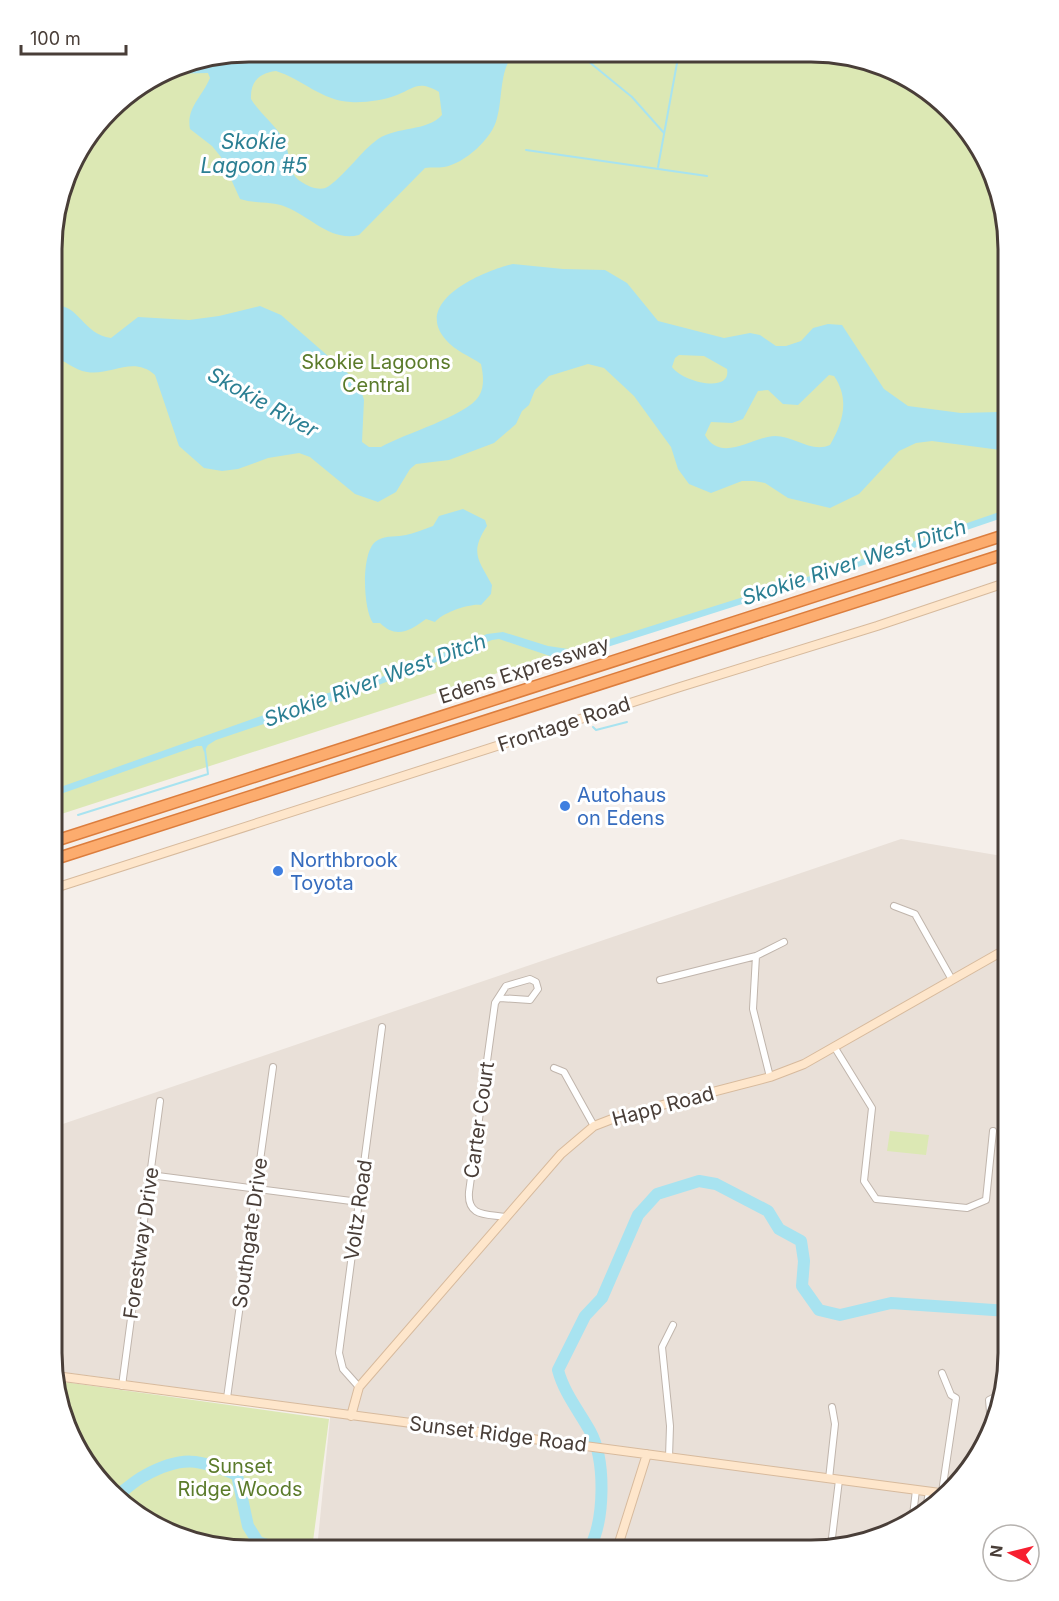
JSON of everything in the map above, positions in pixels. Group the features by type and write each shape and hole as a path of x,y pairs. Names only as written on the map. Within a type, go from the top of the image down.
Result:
{"highway":[{"name":"Edens Expressway","path":"62,839 998,537"},
{"name":"Edens Expressway","path":"62,857 998,556"}],"street":[{"name":"Frontage Road","path":"62,886 998,585"},
{"path":"894,906 915,914 951,978"},
{"path":"660,980 756,956 784,942"},
{"name":"Happ Road","path":"351,1416 359,1387 561,1154 594,1126 620,1116 770,1077 835,1048 951,978 997,954"},
{"path":"756,956 753,1009 770,1077"},
{"path":"530,979 536,982 538,989 530,1000 500,998 506,986 530,979"},
{"name":"Carter Court","path":"500,998 495,1003 468,1204 477,1212 505,1217"},
{"name":"Voltz Road","path":"359,1387 343,1369 339,1353 382,1027"},
{"path":"835,1048 872,1108 864,1181 876,1199 967,1208 987,1200 993,1131"},
{"name":"Southgate Drive","path":"227,1398 273,1067"},
{"path":"554,1068 564,1072 594,1126"},
{"name":"Forestway Drive","path":"122,1386 160,1101"},
{"path":"150,1175 359,1202"},
{"path":"669,1457 670,1426 662,1347 673,1325"},
{"path":"942,1372 951,1395 956,1398 942,1486"},
{"name":"Sunset Ridge Road","path":"63,1377 935,1492"},
{"path":"829,1479 835,1424 832,1407"},
{"path":"620,1540 647,1454"},
{"path":"832,1538 839,1480"},
{"path":"913,1508 916,1490"},
{"path":"928,1498 929,1492"}],"shaded area":[{"path":"901,839 997,855 997,1365 994,1389 988,1412 978,1435 959,1466 943,1485 904,1514 870,1530 847,1536 810,1540 318,1540 331,1408 63,1372 62,1124"}],"green space":[{"name":"Skokie Lagoons Central","path":"224,63 835,63 882,76 924,100 943,116 972,155 988,189 994,212 998,249 998,515 619,639 504,671 62,814 63,224 71,189 93,145 125,108 145,93 189,71"},
{"path":"890,1131 929,1135 926,1155 887,1151"},
{"name":"Sunset Ridge Woods","path":"64,1382 329,1419 313,1540 224,1538 177,1525 135,1501 116,1485 87,1446 76,1424"}],"water":[{"name":"Skokie Lagoon #5","path":"249,62 508,62 504,75 499,110 494,126 484,142 469,155 452,165 425,168 359,235 349,236 330,232 281,205 240,199 221,157 212,146 190,129 190,115 210,78 208,73 183,74 212,65","holes":["276,71 321,94 341,101 362,102 381,100 417,86 426,86 439,92 442,115 428,124 394,132 378,139 329,186 323,189 314,188 302,182 292,172 283,139 251,99 251,93 254,83 260,76"]},
{"name":"Skokie River","path":"513,264 605,270 627,283 658,321 724,338 750,333 760,335 776,346 786,346 801,341 813,328 828,324 842,325 884,389 908,406 961,413 998,412 998,450 932,441 916,443 899,451 859,494 830,508 788,498 765,483 754,481 742,481 711,493 689,484 678,469 671,447 634,396 604,368 588,364 549,376 535,390 529,405 522,411 516,424 494,443 449,460 416,464 410,469 396,492 378,502 355,494 310,457 299,453 268,458 238,469 222,471 204,468 179,446 155,375 147,369 130,366 87,372 62,361 62,306 76,314 94,331 111,338 138,317 189,320 219,316 260,306 281,315 359,383 364,400 362,442 369,447 381,447 462,411 479,396 483,384 481,364 446,340 438,326 438,313 444,300 456,290 486,273","holes":["679,355 704,356 727,369 726,377 722,382 695,381 672,367 675,358","829,375 834,376 842,393 843,411 830,445 809,446 775,436 729,448 712,443 705,435 711,422 732,423 743,419 758,391 768,390 783,404 798,405"]},
{"path":"463,509 485,520 487,526 477,550 480,562 492,585 491,594 481,605 457,609 435,622 426,619 403,632 392,631 380,623 373,623 365,593 366,566 372,545 381,538 406,535 433,526 439,516"},
{"name":"Skokie River West Ditch","path":"998,513 998,519 861,566 570,659 559,659 499,639 492,640 371,688 216,740 208,745 204,752 202,746 197,746 62,793 62,786 315,697 404,670 487,634 503,632 548,646 575,650 845,565"}],"waterway":[{"path":"589,62 632,97 664,133"},
{"path":"658,167 677,62"},
{"path":"526,150 707,176"},
{"path":"593,727 596,730 627,722"},
{"path":"78,815 208,774 205,750"},
{"path":"593,1540 601,1507 599,1458 590,1431 568,1394 558,1370 585,1316 602,1298 638,1215 657,1194 699,1181 716,1184 768,1211 779,1229 801,1241 804,1261 802,1286 819,1310 840,1315 891,1303 997,1310"},
{"path":"123,1491 140,1478 169,1465 180,1462 212,1465 237,1475 248,1526 257,1540"}],"place":[{"name":"Autohaus on Edens","path":"565,806"},
{"name":"Northbrook Toyota","path":"278,871"}]}
